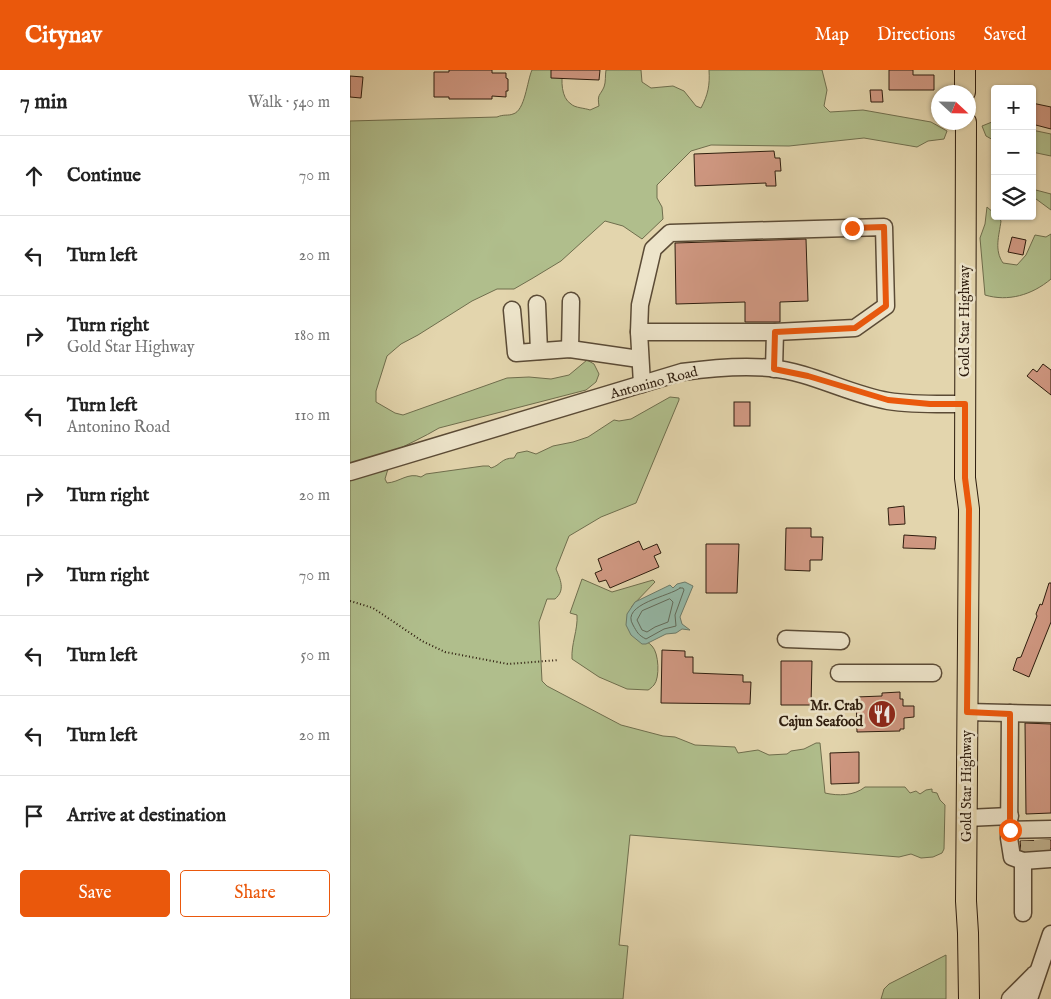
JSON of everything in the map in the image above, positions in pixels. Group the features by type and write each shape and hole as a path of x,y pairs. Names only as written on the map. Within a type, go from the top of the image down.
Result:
{"main road":[{"path":"965,70 965,85"},
{"name":"Gold Star Highway","path":"966,130 965,478 969,509 966,901 969,999"}],"street":[{"path":"638,332 775,332 855,328 886,306 884,227 670,233 653,249 640,305 638,332 642,384"},
{"path":"570,349 571,301"},
{"path":"537,304 540,351"},
{"path":"512,310 516,353 570,349 640,359"},
{"path":"774,369 775,332"},
{"name":"Antonino Road","path":"350,472 682,372 730,367 774,369 808,376 888,400 930,404 965,404"},
{"path":"786,639 841,641"},
{"path":"839,673 933,673"},
{"path":"967,712 1051,714"},
{"path":"1010,714 1010,823 1012,857 1037,847"},
{"path":"967,818 1010,823 1037,847"},
{"path":"1023,913 1037,847"},
{"path":"1029,999 1051,934"},
{"path":"1010,999 1038,970"}],"path":[{"path":"350,601 373,608 422,641 445,652 508,664 559,660"}],"green space":[{"path":"532,70 563,70 562,88 565,98 575,106 590,110 599,106 599,97 605,85 606,70 641,70 642,82 651,88 673,86 684,91 696,106 701,108 708,90 709,70 822,70 827,90 824,106 830,112 863,110 931,122 931,130 947,131 944,139 928,141 917,147 864,138 789,146 711,145 691,151 657,185 657,198 662,207 663,219 642,239 623,226 605,221 561,261 533,278 514,289 497,289 472,301 401,344 387,356 376,391 376,402 395,413 403,415 507,378 551,379 569,375 587,360 594,364 599,374 596,382 586,390 439,428 393,452 385,479 387,483 408,476 421,477 426,474 483,466 491,468 506,459 514,458 517,453 527,451 536,454 553,446 588,437 614,420 631,419 670,397 679,398 636,503 601,517 569,536 556,569 561,584 560,592 555,599 547,599 539,622 542,681 547,686 621,725 663,736 675,737 695,745 735,747 738,753 758,750 769,755 787,754 791,751 804,749 820,743 825,793 835,795 846,794 856,792 865,787 905,787 910,793 916,791 920,794 932,789 932,792 937,793 945,805 944,849 942,853 933,857 921,858 911,854 899,857 630,835 619,945 628,946 623,999 350,999 350,121 511,115 517,112 523,102"},
{"path":"991,122 991,139 986,136 982,126"},
{"path":"1036,131 1051,134 1051,156 1036,153"},
{"path":"1036,190 1051,194 1051,210 1036,199"},
{"path":"987,207 991,210 991,220 1001,221 998,248 1003,263 1017,265 1026,255 1035,235 1046,237 1051,234 1051,279 1044,285 1020,296 1002,298 985,295 980,238 985,224"},
{"path":"582,579 612,592 653,580 655,582 632,606 629,629 635,636 649,643 656,654 657,677 656,682 649,690 627,689 599,677 572,659 577,615 570,613"},
{"path":"946,955 946,999 881,999 884,989 889,984"}],"water":[{"path":"685,582 693,586 680,617 682,624 690,630 682,629 676,633 666,634 646,644 642,644 631,635 626,625 627,614 635,602 670,585 673,588 677,584"}],"building":[{"path":"449,70 492,70 492,73 506,73 508,91 506,91 506,97 492,96 492,99 449,99 449,97 434,97 434,72 449,72"},
{"path":"551,70 600,70 599,80 551,78"},
{"path":"889,70 913,70 913,75 934,75 934,85 931,85 931,90 889,90"},
{"path":"350,76 363,77 361,98 350,97"},
{"path":"870,90 882,90 883,102 871,102"},
{"path":"1036,104 1051,107 1051,129 1036,125"},
{"path":"774,151 775,158 780,158 781,171 775,171 776,186 766,186 766,183 695,186 694,154"},
{"path":"1012,237 1026,240 1023,255 1008,252"},
{"path":"806,239 808,301 780,302 780,322 745,322 745,302 676,304 675,243"},
{"path":"1043,364 1051,370 1051,395 1027,376 1033,369 1037,372"},
{"path":"734,402 750,402 750,426 734,426"},
{"path":"904,506 905,524 889,525 888,508"},
{"path":"786,528 811,528 811,537 823,537 822,560 810,560 810,571 785,570"},
{"path":"904,535 936,537 935,549 903,548"},
{"path":"639,541 643,550 657,544 661,553 654,556 659,567 610,588 606,580 599,582 595,573 602,570 598,559"},
{"path":"706,544 739,544 737,593 706,593"},
{"path":"1049,583 1051,583 1051,622 1029,677 1013,670 1017,658 1021,657"},
{"path":"662,650 685,651 685,657 693,657 693,673 743,675 743,682 751,682 750,704 661,703"},
{"path":"781,661 812,661 811,705 781,705"},
{"path":"900,692 903,706 914,706 914,717 904,718 904,729 900,729 900,731 857,732 856,697 882,696 882,693"},
{"path":"1025,723 1051,724 1051,813 1026,814"},
{"path":"859,752 859,783 831,784 830,753"},
{"path":"1051,840 1051,849 1021,850 1020,841"}],"tunnel":[{"path":"1042,840 1042,854"},
{"path":"1029,841 1029,854"}],"place":[{"name":"Mr. Crab Cajun Seafood","path":"882,714"}],"route":[{"path":"852,228 884,227 886,306 855,328 775,332 774,369 808,376 888,400 930,404 965,404 965,478 969,509 967,712 1010,714 1010,830"}]}
